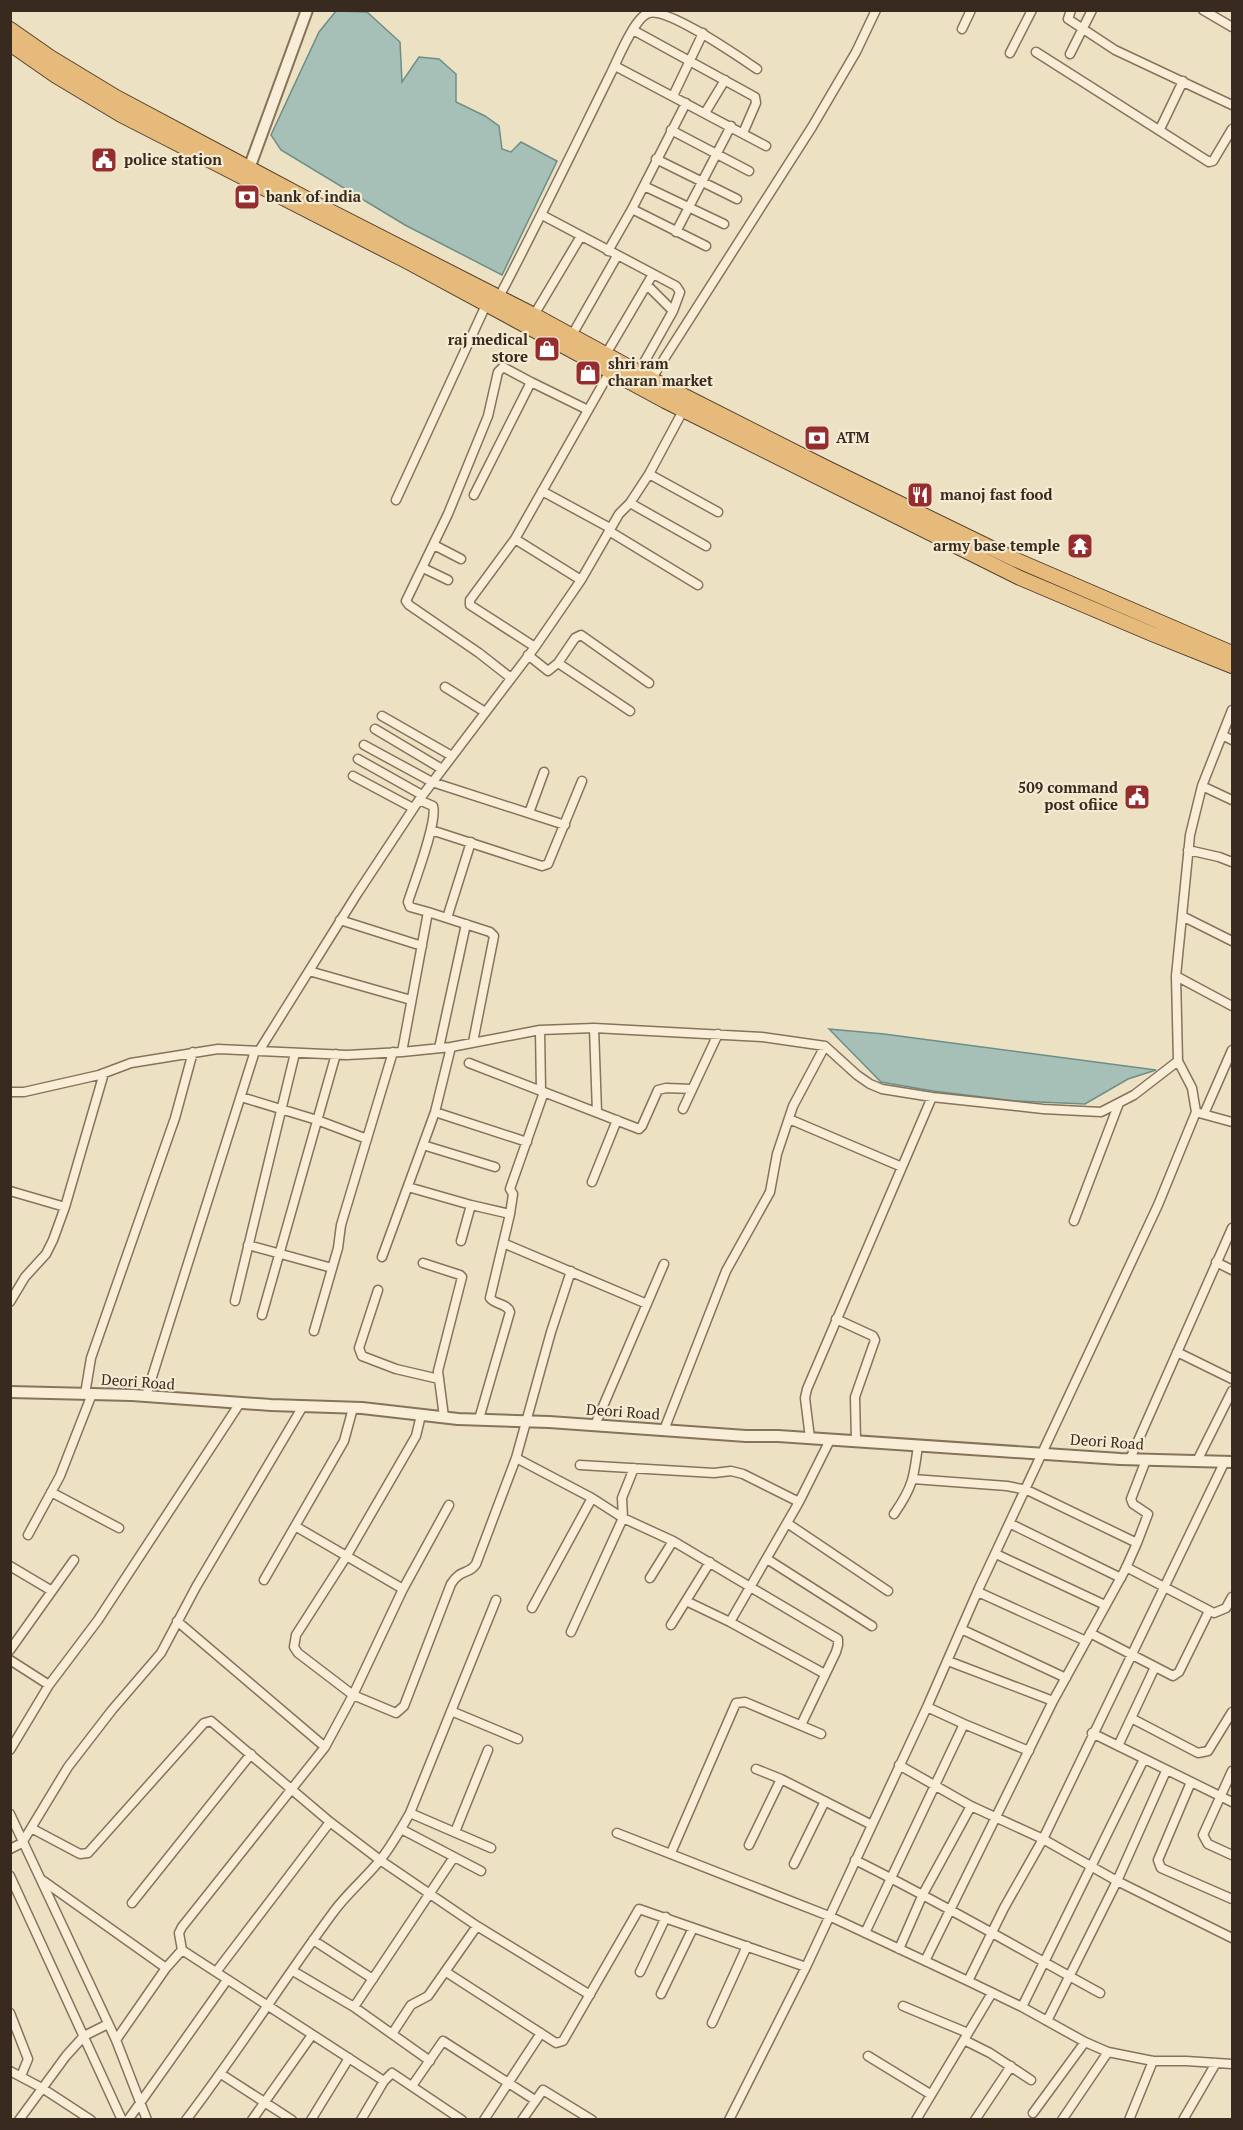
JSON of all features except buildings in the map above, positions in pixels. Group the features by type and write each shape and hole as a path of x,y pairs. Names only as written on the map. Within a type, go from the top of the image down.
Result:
{"highway":[{"path":"10,29 50,57 248,174 486,305 611,362"},
{"path":"10,44 56,76 121,115 326,209 500,297 572,335 642,381 1020,578 1233,666"},
{"path":"686,404 835,472 1014,559 1233,653"}],"street":[{"path":"248,174 307,10"},
{"path":"642,381 812,127 856,52 876,10"},
{"path":"962,28 971,10"},
{"path":"1010,53 1032,10"},
{"path":"1071,10 1068,20 1115,50 1233,105"},
{"path":"1070,54 1092,10"},
{"path":"1203,10 1233,27"},
{"path":"500,297 633,30 642,17 651,12 665,15 703,33 757,69"},
{"path":"633,30 756,99 743,133"},
{"path":"674,96 703,33"},
{"path":"1036,52 1211,162 1233,129"},
{"path":"615,66 766,146"},
{"path":"705,113 724,80"},
{"path":"1160,129 1183,81"},
{"path":"608,251 686,102"},
{"path":"676,232 730,126"},
{"path":"671,130 749,171"},
{"path":"656,159 737,198"},
{"path":"644,186 723,224"},
{"path":"632,209 706,246"},
{"path":"542,216 676,286 680,292 642,381"},
{"path":"534,315 581,236"},
{"path":"572,335 617,256"},
{"path":"535,647 470,605 470,600 515,539 542,492 588,410 653,274"},
{"path":"647,285 673,311"},
{"path":"396,500 486,305"},
{"path":"511,678 479,652 409,605 407,597 434,545 488,416 498,372 503,367 588,410"},
{"path":"474,495 531,382"},
{"path":"146,1396 257,1051 420,797 535,647 581,580 609,529 649,474 686,404"},
{"path":"649,474 718,512"},
{"path":"542,492 609,529 698,585"},
{"path":"630,503 706,546"},
{"path":"515,539 581,580"},
{"path":"434,545 460,559"},
{"path":"423,568 448,580"},
{"path":"528,655 545,671 558,663 575,638 581,635 649,683"},
{"path":"558,663 630,711"},
{"path":"445,687 485,712"},
{"path":"1200,1113 1192,1088 1178,1061 1176,976 1188,850 1202,786 1233,710"},
{"path":"382,716 452,756"},
{"path":"375,729 442,769"},
{"path":"1222,735 1233,740"},
{"path":"364,745 432,782 565,825"},
{"path":"358,759 434,807 431,830 408,902 410,906 490,932 495,941 473,1042"},
{"path":"529,813 544,772"},
{"path":"353,776 413,808"},
{"path":"431,830 545,866 548,864 565,825 582,781"},
{"path":"1202,786 1233,800"},
{"path":"447,918 471,842"},
{"path":"1188,850 1233,862"},
{"path":"314,1331 338,1248 341,1225 397,1052 411,1000 428,912"},
{"path":"1182,916 1233,941"},
{"path":"340,920 422,946"},
{"path":"439,1048 466,924"},
{"path":"309,971 411,1000"},
{"path":"1176,976 1233,1006"},
{"path":"10,1092 24,1092 99,1076 131,1063 218,1049 336,1054 397,1052 451,1047 540,1030 594,1028 762,1037 825,1046 857,1076 882,1089 1043,1109 1101,1112 1134,1095 1178,1061"},
{"path":"594,1028 597,1112"},
{"path":"479,1419 510,1312 506,1307 490,1298 510,1214 513,1194 510,1190 511,1186 543,1091 540,1030"},
{"path":"683,1109 718,1034"},
{"path":"664,1430 726,1271 770,1192 777,1154 793,1107 825,1046"},
{"path":"382,1257 435,1112 451,1047"},
{"path":"729,2120 806,1967 1200,1113 1233,1050"},
{"path":"28,1534 60,1476 89,1394 91,1358 175,1118 193,1053"},
{"path":"235,1301 295,1053"},
{"path":"262,1315 336,1054"},
{"path":"469,1063 641,1129 658,1090 692,1089"},
{"path":"10,1302 26,1277 46,1254 65,1207 104,1073"},
{"path":"241,1097 318,1120 367,1139"},
{"path":"810,1438 805,1398 807,1389 932,1097"},
{"path":"1074,1221 1119,1102"},
{"path":"435,1112 527,1142"},
{"path":"1200,1113 1233,1122"},
{"path":"789,1119 902,1167"},
{"path":"592,1182 617,1120"},
{"path":"423,1145 495,1167"},
{"path":"408,1187 510,1214"},
{"path":"10,1191 65,1207"},
{"path":"461,1241 471,1205"},
{"path":"1130,1459 1232,1230"},
{"path":"503,1243 647,1304"},
{"path":"248,1245 332,1268"},
{"path":"1216,1262 1233,1270"},
{"path":"423,1263 460,1275 462,1278 438,1371 444,1417"},
{"path":"595,1425 664,1264"},
{"path":"421,1415 416,1436 346,1557 296,1635 294,1647 298,1653 353,1695 396,1713 404,1706 451,1584 460,1572 471,1570 476,1564 516,1458 551,1332 571,1271"},
{"path":"378,1290 359,1348 362,1356 396,1369 439,1379"},
{"path":"836,1319 873,1336 875,1340 855,1397 856,1441"},
{"path":"1177,1352 1233,1379"},
{"path":"1197,1461 1233,1391"},
{"name":"Deori Road","path":"10,1392 146,1396 746,1436 810,1438 1146,1460 1229,1462"},
{"path":"10,1750 49,1685 98,1620 240,1403"},
{"path":"10,1849 22,1842 68,1767 90,1737 161,1653 177,1621 303,1406"},
{"path":"264,1580 344,1441 353,1408"},
{"path":"730,1623 799,1502 830,1440"},
{"path":"894,1514 909,1493 918,1445"},
{"path":"516,1458 592,1498 623,1518 673,1541 838,1639 838,1645 801,1725"},
{"path":"925,1961 1053,1701 1137,1543 1148,1514 1133,1504 1131,1499 1146,1460"},
{"path":"968,1980 1042,1839 1092,1733 1229,1462"},
{"path":"580,1465 714,1473 735,1472 799,1502"},
{"path":"571,1632 623,1518 622,1498 634,1468"},
{"path":"913,1479 1007,1486 1027,1490 1137,1543"},
{"path":"51,1492 119,1528"},
{"path":"532,1608 592,1498"},
{"path":"384,2081 182,1950 179,1934 182,1927 325,1747 353,1695 403,1589 449,1505"},
{"path":"787,1523 888,1591"},
{"path":"1011,1524 1120,1578"},
{"path":"295,1526 403,1589"},
{"path":"650,1578 673,1541"},
{"path":"996,1554 1105,1605"},
{"path":"767,1559 872,1626"},
{"path":"10,1650 74,1560"},
{"path":"671,1625 710,1562"},
{"path":"10,1566 52,1591"},
{"path":"1126,1567 1214,1613 1226,1608 1233,1598"},
{"path":"978,1592 1088,1637 1173,1677 1209,1611"},
{"path":"186,2120 334,1911 380,1860 401,1829 410,1813 496,1600"},
{"path":"686,1601 825,1674"},
{"path":"177,1621 325,1747"},
{"path":"961,1629 1066,1678"},
{"path":"10,1660 49,1685"},
{"path":"948,1661 1053,1701"},
{"path":"1118,1746 1155,1667"},
{"path":"671,1853 736,1703 745,1702 821,1734"},
{"path":"927,1707 1029,1751"},
{"path":"451,1712 518,1739"},
{"path":"1131,1718 1198,1753 1203,1753 1208,1751 1233,1712"},
{"path":"31,1828 80,1854 88,1853 208,1721 213,1722 291,1790 380,1860 477,1926 590,1995"},
{"path":"865,1933 964,1724"},
{"path":"1092,1733 1233,1802"},
{"path":"455,1832 488,1750"},
{"path":"132,1903 251,1754"},
{"path":"1022,2007 1144,1759"},
{"path":"899,1765 971,1806 1042,1839 1117,1881 1233,1938"},
{"path":"756,1769 781,1779 872,1825"},
{"path":"1047,2021 1117,1881 1166,1771"},
{"path":"1233,1771 1203,1835 1208,1844 1233,1855"},
{"path":"749,1845 781,1779"},
{"path":"1191,1782 1158,1863 1161,1868 1233,1899"},
{"path":"794,1864 825,1801"},
{"path":"899,1949 923,1894 971,1806"},
{"path":"410,1813 490,1848"},
{"path":"10,1814 116,2040 147,2120"},
{"path":"216,1972 330,1822"},
{"path":"401,1829 481,1871"},
{"path":"617,1833 829,1916 968,1980 1108,2052 1153,2061 1233,2064"},
{"path":"354,2007 454,1857"},
{"path":"855,1860 923,1894 1100,1993"},
{"path":"10,1876 122,2120"},
{"path":"41,1880 166,1968"},
{"path":"446,1972 556,2043 563,2041 637,1910 642,1909 666,1917 806,1967"},
{"path":"640,1972 666,1917"},
{"path":"392,2034 411,2005 428,1996 477,1926"},
{"path":"661,1994 693,1928"},
{"path":"313,1940 373,1979"},
{"path":"712,2023 747,1947"},
{"path":"116,2040 166,1968 182,1950"},
{"path":"293,1971 354,2007 430,2061"},
{"path":"128,2120 227,1980"},
{"path":"916,2120 992,1993"},
{"path":"903,2006 966,2036 1031,2080"},
{"path":"10,2013 28,2059 21,2076"},
{"path":"19,2120 66,2056 84,2036 108,2024"},
{"path":"484,2120 541,2033"},
{"path":"252,2120 312,2035"},
{"path":"412,2086 443,2041 535,2100"},
{"path":"1033,2113 1085,2042"},
{"path":"1062,2120 1108,2052"},
{"path":"868,2056 930,2094"},
{"path":"311,2120 349,2058"},
{"path":"1129,2120 1153,2061"},
{"path":"1183,2120 1216,2063"},
{"path":"975,2120 1011,2066"},
{"path":"10,2071 42,2088 91,2120"},
{"path":"365,2118 384,2081 392,2073 462,2120"},
{"path":"220,2074 292,2120"},
{"path":"522,2120 541,2091 546,2091 592,2120"}],"water":[{"path":"336,11 367,12 400,42 402,82 419,57 439,59 456,74 456,102 485,116 499,126 502,149 511,152 521,142 557,161 502,275 405,225 281,150 271,135 319,32"},
{"path":"829,1029 884,1034 1156,1070 1128,1079 1085,1104 1015,1101 933,1091 881,1082"}],"place":[{"name":"police station","path":"104,160"},
{"name":"bank of india","path":"247,197"},
{"name":"raj medical store","path":"547,349"},
{"name":"shri ram charan market","path":"588,373"},
{"name":"ATM","path":"817,438"},
{"name":"manoj fast food","path":"920,495"},
{"name":"army base temple","path":"1080,546"},
{"name":"509 command post ofiice","path":"1137,797"}]}
